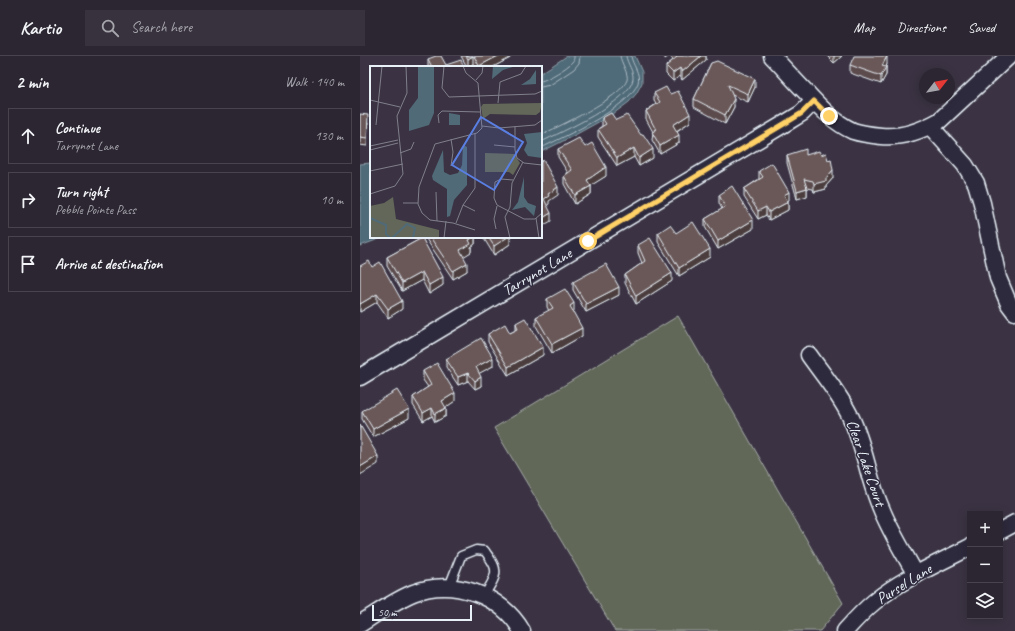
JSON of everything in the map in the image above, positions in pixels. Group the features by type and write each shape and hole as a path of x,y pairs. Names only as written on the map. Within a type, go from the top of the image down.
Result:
{"street":[{"path":"772,56 814,101 837,122 862,134 884,136 895,136 911,133 939,121 1009,56"},
{"name":"Tarrynot Lane","path":"360,377 789,121 802,113 814,101"},
{"path":"930,126 965,165 976,183 982,203 998,278 1009,304 1015,312"},
{"name":"Clear Lake Court","path":"809,355 851,418 861,443 881,508 916,575"},
{"path":"1003,529 1015,523"},
{"name":"Pursel Lane","path":"845,631 866,609 887,592 967,549"},
{"path":"360,624 414,593 432,588 449,587 468,590 484,596 507,612 522,631"}],"lane":[{"path":"449,587 461,556 476,550 485,551 495,567 495,574 491,585 484,596"}],"green space":[{"path":"678,316 843,603 820,631 615,631 494,428"}],"water":[{"path":"567,56 635,56 642,72 642,83 636,94 629,102 613,114 542,152 542,72"},
{"path":"370,163 370,238 381,238 360,246 360,164"}],"building":[{"path":"441,56 446,65 461,60 464,66 432,66 428,59"},
{"path":"466,56 473,56 468,59"},
{"path":"474,56 498,56 479,66"},
{"path":"676,56 701,56 682,72 680,68 673,73 666,66 677,57"},
{"path":"854,56 887,56 882,66 886,67 881,76 850,65"},
{"path":"717,61 755,79 748,94 728,85 734,99 725,115 694,99 711,63"},
{"path":"666,87 670,94 678,91 690,114 673,125 679,135 660,146 652,132 656,130 646,111 660,102 654,93"},
{"path":"611,113 616,120 627,115 653,149 639,158 634,148 617,158 598,129 606,124 602,118"},
{"path":"360,114 368,115 367,138 360,137"},
{"path":"579,138 585,147 592,143 606,167 587,180 591,186 575,195 564,176 572,170 558,149"},
{"path":"806,149 806,155 819,151 821,155 826,153 828,160 831,159 833,170 826,178 826,181 814,184 813,181 804,179 807,188 797,191 787,155"},
{"path":"543,160 558,187 544,199 551,213 542,218"},
{"path":"772,163 789,192 784,195 788,202 769,212 766,207 758,211 744,189 763,177 759,171"},
{"path":"732,186 753,220 718,241 705,219 725,207 719,195"},
{"path":"693,222 710,249 679,268 658,233 670,225 676,233"},
{"path":"422,238 443,277 429,285 422,272 402,283 387,257"},
{"path":"431,238 472,238 469,240 471,244 460,250 467,263 453,271"},
{"path":"489,238 506,238 494,246"},
{"path":"650,238 672,273 636,296 625,275 645,261 638,245"},
{"path":"369,261 372,267 380,262 402,301 388,309 377,294 360,304 360,266"},
{"path":"606,264 619,287 586,304 573,282"},
{"path":"565,289 574,303 570,306 582,328 552,344 536,317 553,308 547,299"},
{"path":"525,318 543,347 508,367 488,334 505,324 510,333 518,329 516,323"},
{"path":"481,338 493,358 476,367 481,377 475,381 468,373 458,377 446,359"},
{"path":"437,363 455,393 442,401 446,408 435,414 432,408 423,413 413,397 431,385 423,371"},
{"path":"397,390 409,409 373,429 362,411"},
{"path":"360,425 378,456 360,467"}],"route":[{"path":"588,241 802,113 814,101 829,116"}]}
